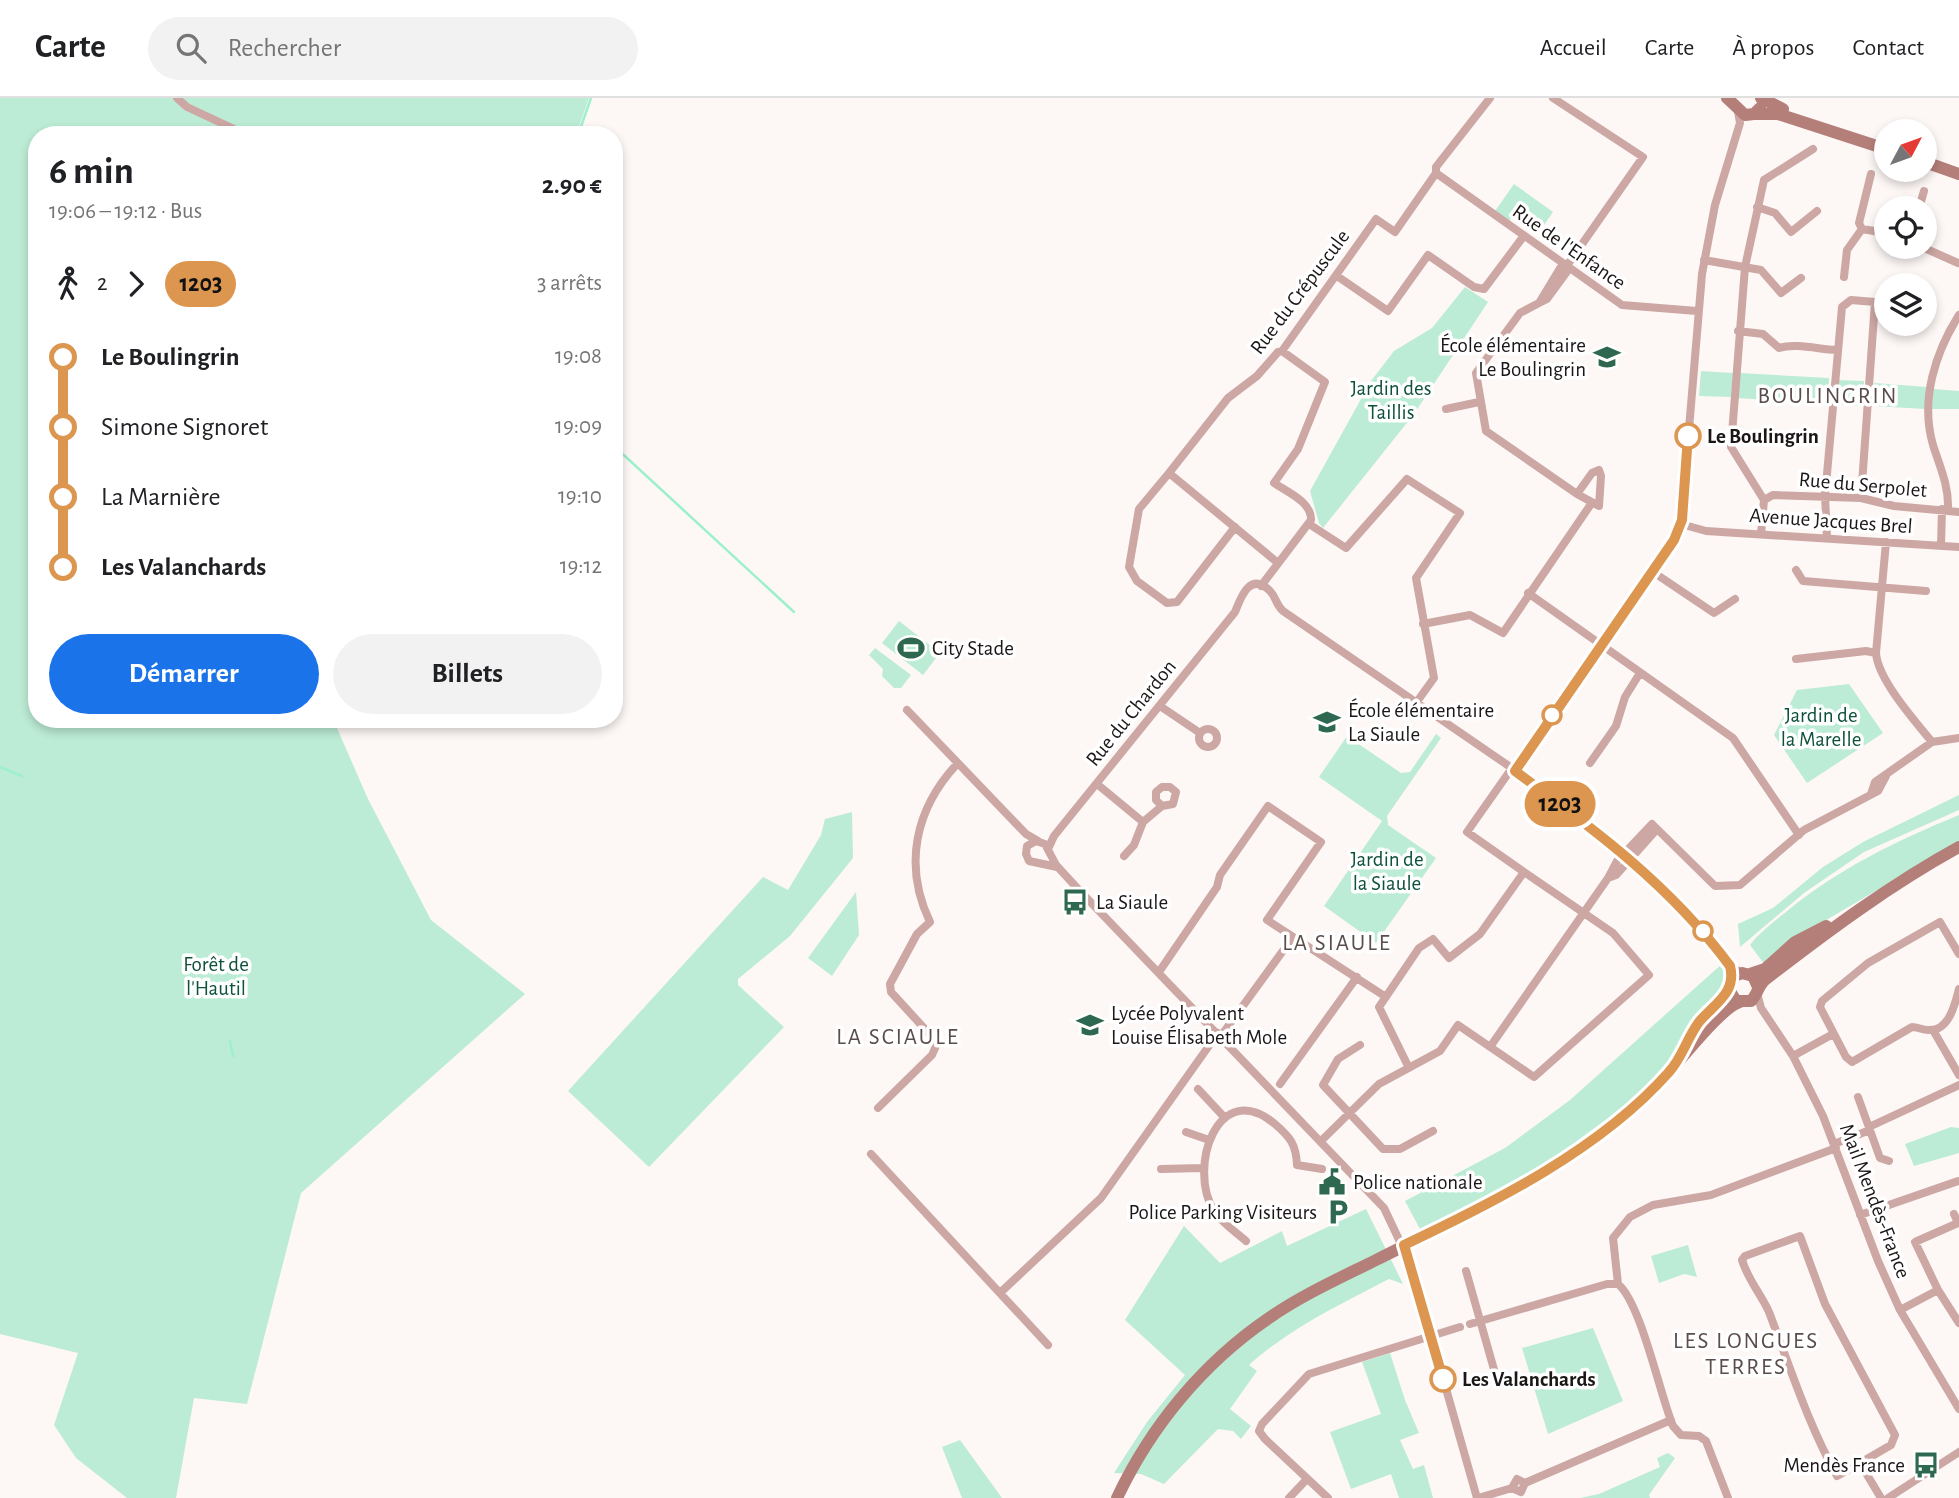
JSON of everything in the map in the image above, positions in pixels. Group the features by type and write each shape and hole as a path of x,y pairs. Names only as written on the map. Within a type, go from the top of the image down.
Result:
{"main road":[{"path":"1727,98 1742,112 1775,114 1874,145"},
{"path":"1742,112 1760,107 1761,98 1772,106 1822,127"},
{"path":"1937,166 1959,174"},
{"path":"1672,1070 1696,1026 1736,977 1765,969 1801,938 1848,916 1959,847"},
{"path":"1117,1498 1158,1427 1196,1380 1226,1351 1291,1304 1519,1187 1559,1162 1630,1108 1672,1070 1722,1012 1751,996 1848,916"},
{"path":"1736,977 1751,996"},
{"path":"1736,977 1751,996"}],"street":[{"path":"177,98 187,107 228,126"},
{"path":"1436,173 1436,167 1490,98"},
{"path":"1553,98 1643,156 1539,303 1520,313 1476,373 1486,431 1591,504 1599,506 1599,470 1592,473 1577,494"},
{"path":"1321,1141 1379,1084 1440,1051 1458,1025 1534,1077 1649,975 1613,933 1467,832 1653,572 1681,524 1697,311 1704,260 1715,205 1742,112"},
{"path":"1761,534 1764,500 1731,447 1745,267 1766,176 1813,149"},
{"name":"Rue de l'Enfance","path":"1436,173 1523,237 1622,304 1697,311"},
{"name":"Rue du Crépuscule","path":"1235,527 1177,602 1167,604 1138,581 1129,567 1139,509 1228,398 1257,376 1278,352 1282,351 1376,219 1395,232 1436,173"},
{"path":"1862,229 1858,217 1871,174"},
{"path":"1923,196 1924,191"},
{"path":"1757,206 1775,213 1791,232 1817,211"},
{"path":"1862,229 1874,231"},
{"path":"1844,276 1847,250 1862,229"},
{"path":"1337,276 1388,311 1428,255 1474,287 1485,289 1523,237"},
{"path":"1937,253 1959,262"},
{"path":"1704,260 1761,270 1781,293 1801,278"},
{"path":"1827,538 1825,496 1836,350 1843,304 1852,300 1875,302 1861,498"},
{"path":"1941,546 1949,492 1932,443 1928,407 1939,352 1959,315"},
{"path":"1738,331 1763,334 1779,348 1791,345 1836,350"},
{"path":"1282,351 1325,382 1298,449 1274,482 1306,505 1312,517 1261,586 1270,592 1283,611 1514,769 1628,856 1694,920 1736,977"},
{"path":"1446,409 1479,402"},
{"path":"1169,473 1278,563"},
{"path":"1309,524 1346,548 1407,479 1460,513 1416,578 1434,678 1416,703"},
{"name":"Rue du Serpolet","path":"1764,500 1773,495 1861,498 1894,506 1959,512"},
{"path":"1423,624 1470,615 1503,633 1591,504"},
{"path":"1683,511 1701,530"},
{"name":"Avenue Jacques Brel","path":"1681,524 1701,530 1959,547"},
{"name":"Avenue Jacques Brel","path":"1677,534 1701,530"},
{"path":"1886,542 1876,653 1886,679 1932,742"},
{"path":"1796,570 1803,582 1926,590"},
{"path":"1653,572 1714,613 1735,598"},
{"name":"Rue du Chardon","path":"1048,850 1054,836 1236,612 1244,590 1261,586"},
{"path":"1528,593 1732,738 1799,835"},
{"path":"1796,659 1866,651 1876,653"},
{"path":"1590,763 1616,726 1625,697 1640,673"},
{"path":"1160,706 1200,733"},
{"path":"907,710 1026,834 1040,841 1058,867 1380,1202 1404,1245 1477,1498 1512,1488 1517,1479 1525,1483 1671,1420"},
{"path":"1490,1047 1608,878 1610,870 1628,856 1654,826 1720,888 1744,882 1799,835 1880,789 1886,776 1932,742 1959,738"},
{"path":"878,1108 932,1055 936,1046 934,1039 891,992 890,984 917,934 930,922 917,886 916,846 932,796 957,764"},
{"path":"1097,784 1143,822"},
{"path":"1124,856 1134,845 1143,822 1162,806"},
{"path":"1159,972 1217,887 1220,875 1268,806 1321,842 1267,920 1386,997"},
{"path":"1026,834 1028,859 1058,867"},
{"name":"Rue du Chardon","path":"1040,841 1054,836"},
{"path":"1028,845 1040,841"},
{"path":"1040,863 1046,859 1048,850"},
{"path":"1409,1068 1379,1007 1419,948 1433,939 1449,958 1480,933 1524,872"},
{"path":"1959,954 1940,922 1868,963 1821,1002 1821,1011 1852,1062 1912,1027 1933,1030 1951,1017 1959,989"},
{"path":"1000,1293 1101,1198 1293,937"},
{"path":"1280,1084 1357,977"},
{"name":"Mail Mendès-France","path":"1751,996 1762,1008 1793,1056 1835,1146 1860,1215 1900,1310 1959,1408"},
{"path":"1933,1030 1959,1075"},
{"path":"1793,1056 1833,1034"},
{"path":"1360,1045 1338,1059 1323,1085 1383,1149 1400,1149 1433,1131"},
{"path":"1728,1498 1706,1441 1699,1436 1681,1435 1671,1420 1649,1352 1625,1292 1618,1284 1613,1238 1630,1217 1661,1202 1710,1195 1835,1146 1959,1085"},
{"path":"1198,1089 1224,1118"},
{"path":"1858,1097 1881,1160 1889,1161"},
{"path":"1246,1241 1215,1212 1206,1194 1202,1168 1209,1140 1224,1118 1238,1109 1251,1109 1266,1116 1290,1137 1296,1147 1297,1165 1322,1169"},
{"path":"1186,1132 1209,1140"},
{"path":"871,1154 1048,1345"},
{"path":"1161,1169 1202,1168"},
{"path":"1860,1215 1958,1181"},
{"path":"1954,1214 1958,1223 1915,1242 1938,1290 1959,1323"},
{"path":"1800,1236 1821,1295 1895,1435 1891,1445 1860,1462 1837,1476 1824,1453 1767,1308 1749,1280 1742,1260 1745,1256 1800,1236"},
{"path":"1466,1272 1497,1380"},
{"path":"1470,1324 1607,1284 1618,1284"},
{"path":"1900,1310 1938,1290"},
{"path":"1328,1498 1259,1431 1262,1424 1300,1379 1325,1368 1460,1327"},
{"path":"1888,1498 1959,1450"},
{"path":"1860,1462 1881,1498"},
{"path":"1289,1498 1307,1479"},
{"path":"1512,1488 1522,1495 1525,1483"}],"green space":[{"name":"Forêt de l'Hautil","path":"0,98 589,98 579,126 28,126 28,728 337,728 368,799 431,920 525,994 301,1193 247,1404 194,1398 176,1498 127,1498 76,1458 54,1425 78,1353 0,1334"},
{"path":"1514,184 1553,212 1544,225 1519,208 1509,221 1495,211"},
{"name":"Jardin des Taillis","path":"1465,287 1488,302 1414,414 1323,528 1319,523 1310,491 1371,381 1394,351 1432,328"},
{"path":"1701,371 1733,373 1731,397 1699,396"},
{"path":"1740,373 1829,378 1828,404 1737,398"},
{"path":"1836,380 1864,381 1864,406 1835,404"},
{"path":"1874,383 1927,387 1926,409 1872,406"},
{"path":"1933,389 1959,391 1959,409 1932,409"},
{"name":"City Stade","path":"899,621 940,653 923,675 882,643"},
{"path":"875,648 911,675 901,688 894,688 882,676 883,669 869,655"},
{"name":"Jardin de la Marelle","path":"1849,684 1883,733 1807,783 1774,735 1797,690"},
{"name":"Jardin de la Siaule","path":"1436,734 1441,738 1387,816 1388,825 1436,858 1376,943 1324,906 1382,821 1319,777 1347,736 1401,773 1410,772"},
{"path":"1959,795 1959,810 1864,852 1804,893 1740,947 1738,924 1773,908 1823,867 1863,842"},
{"path":"852,812 853,858 790,936 738,979 738,985 784,1027 649,1167 568,1091 763,877 788,890 821,835 825,819"},
{"path":"1959,815 1959,842 1811,929 1765,965 1750,945 1781,916 1826,882 1890,846"},
{"path":"856,892 859,935 832,976 808,958"},
{"path":"1723,963 1727,974 1721,995 1682,1038 1665,1070 1631,1101 1550,1161 1421,1231 1405,1201 1505,1148 1570,1100"},
{"path":"1951,1127 1959,1128 1959,1153 1914,1166 1905,1144"},
{"path":"1366,1209 1403,1284 1389,1279 1281,1339 1249,1365 1257,1371 1230,1409 1251,1426 1241,1439 1233,1431 1218,1429 1164,1484 1141,1474 1114,1473 1147,1422 1185,1375 1125,1320 1184,1226 1220,1263 1282,1231 1287,1246"},
{"path":"1688,1245 1697,1277 1684,1274 1659,1283 1651,1256"},
{"path":"1593,1328 1623,1401 1548,1434 1522,1348"},
{"path":"1390,1353 1419,1433 1400,1440 1413,1469 1424,1465 1433,1498 1399,1498 1391,1474 1351,1489 1330,1432 1381,1414 1362,1362"},
{"path":"960,1440 1002,1498 962,1498 942,1447"},
{"path":"1668,1453 1675,1458 1649,1495 1650,1498 1580,1498 1599,1494 1660,1467 1657,1458"}],"waterway":[{"path":"581,126 591,98"},
{"path":"623,454 794,612"},
{"path":"0,767 22,776"},
{"path":"230,1041 233,1056"}],"bus line":[{"name":"1203","path":"1443,1379 1404,1245 1519,1187 1597,1135 1630,1108 1672,1070 1696,1026 1724,998 1732,976 1730,966 1694,920 1631,858 1515,771 1674,540 1682,520 1688,436"}],"place":[{"name":"École élémentaire Le Boulingrin","path":"1607,357"},
{"name":"Le Boulingrin","path":"1688,436"},
{"name":"City Stade","path":"911,648"},
{"name":"École élémentaire La Siaule","path":"1327,722"},
{"name":"La Siaule","path":"1075,902"},
{"name":"Lycée Polyvalent Louise Élisabeth Mole","path":"1090,1025"},
{"name":"Police nationale","path":"1332,1182"},
{"name":"Police Parking Visiteurs","path":"1338,1212"},
{"name":"Les Valanchards","path":"1443,1379"},
{"name":"Mendès France","path":"1926,1465"}],"district":[{"name":"BOULINGRIN","path":"1828,396"},
{"name":"LA SIAULE","path":"1337,943"},
{"name":"LA SCIAULE","path":"898,1037"},
{"name":"LES LONGUES TERRES","path":"1746,1354"}]}
